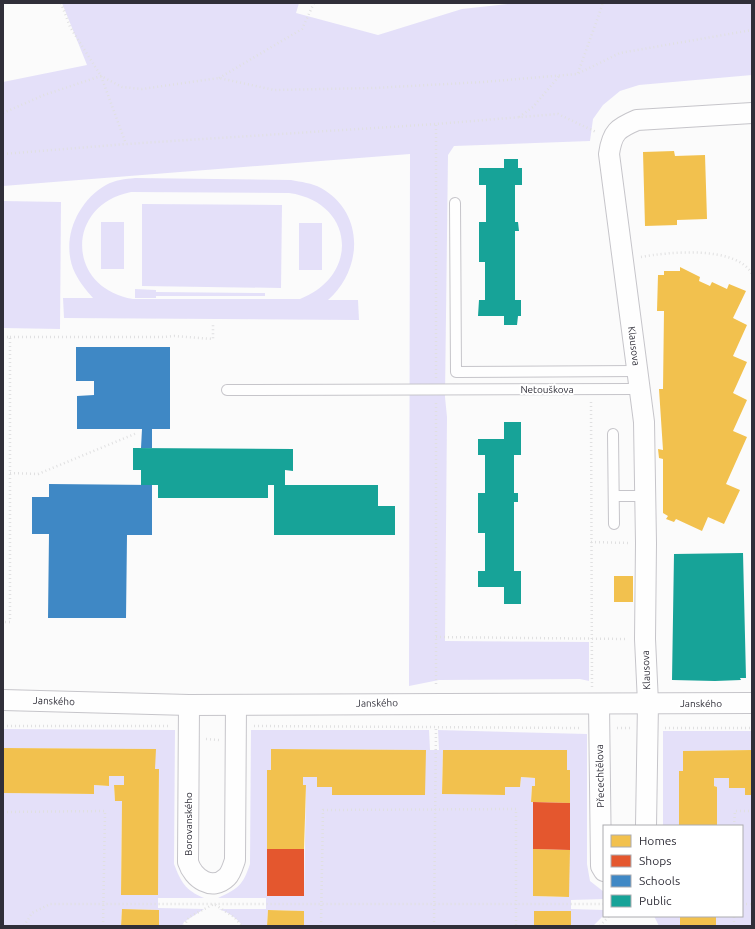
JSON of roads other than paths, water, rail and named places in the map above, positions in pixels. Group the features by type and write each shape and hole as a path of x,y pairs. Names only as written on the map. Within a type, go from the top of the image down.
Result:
{"street":[{"name":"Klausova","path":"648,703 645,639 646,496 644,422 609,154 611,139 620,127 637,120 752,113"},
{"name":"Janského","path":"3,700 189,705 752,703"},
{"path":"646,825 648,703"},
{"name":"Přecechtělova","path":"593,704 601,866 603,869"},
{"name":"Borovanského","path":"189,705 188,862 195,876 201,881 210,883 218,882 227,877 232,870 235,860 236,705"}],"lane":[{"path":"455,203 456,372 639,380"},
{"name":"Netouškova","path":"227,390 591,389 639,380"},
{"path":"614,434 614,524"},
{"path":"614,496 646,496"}]}
